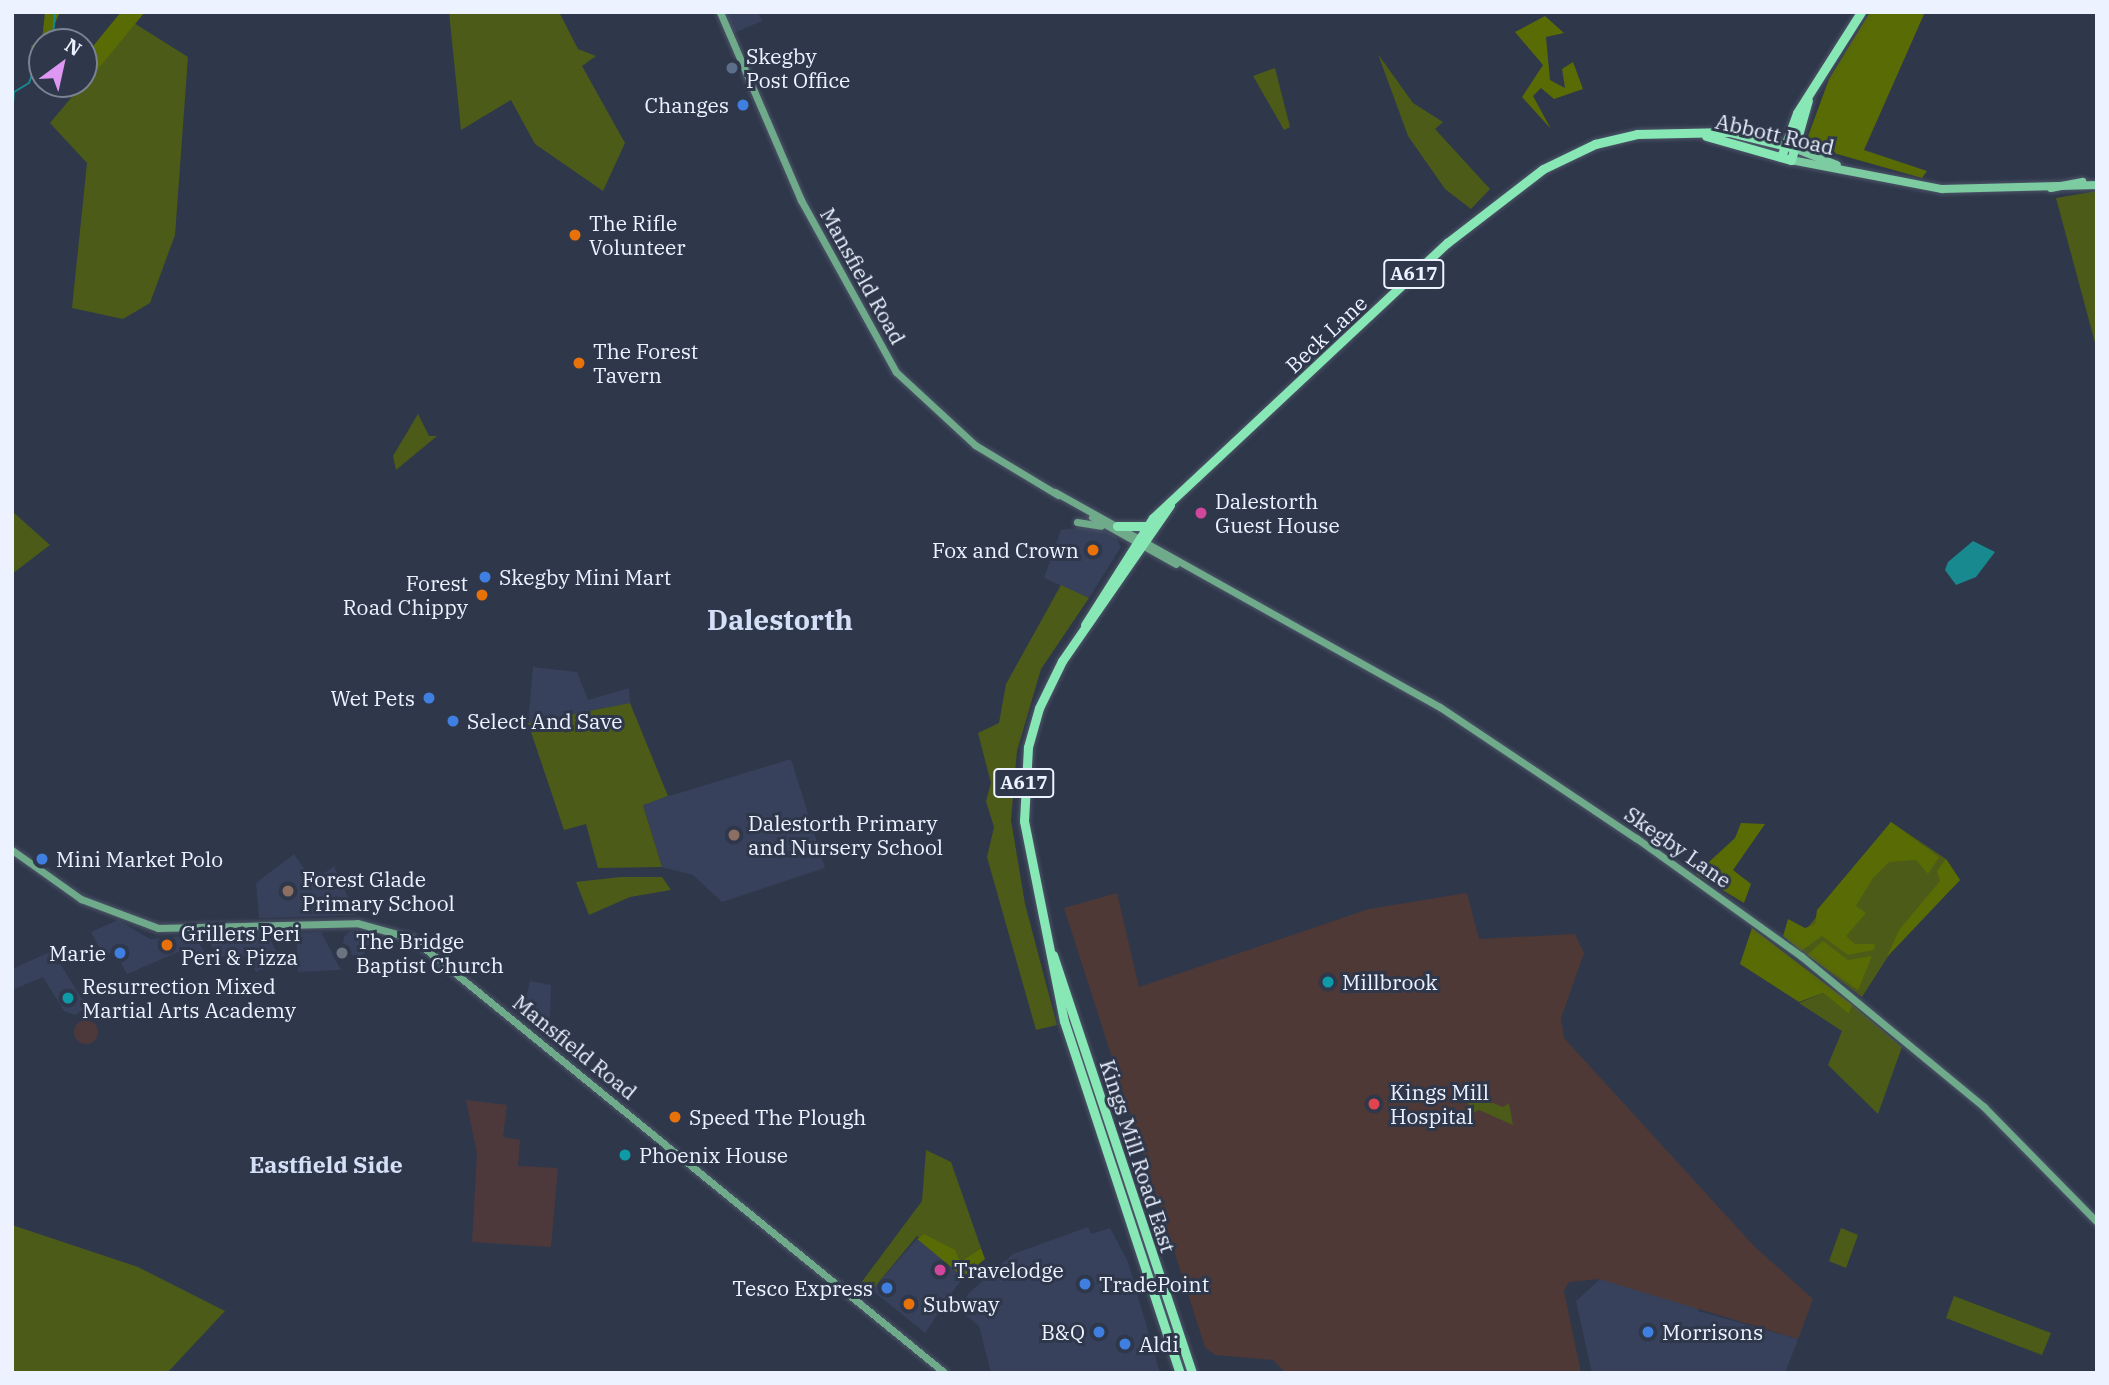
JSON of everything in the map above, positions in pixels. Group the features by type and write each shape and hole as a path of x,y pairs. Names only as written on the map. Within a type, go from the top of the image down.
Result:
{"highway":[{"path":"1786,158 1784,145 1861,12"},
{"path":"1786,158 1794,148 1809,98"},
{"name":"Abbott Road","path":"1621,136 1729,132 1794,148"},
{"name":"Abbott Road","path":"1697,133 1786,158"},
{"name":"Beck Lane","path":"1140,543 1147,526 1490,207 1571,153 1621,136"},
{"name":"Beck Lane","path":"1140,543 1170,505"},
{"path":"1113,526 1147,526"},
{"name":"Kings Mill Road East","path":"1140,543 1085,626 1040,708 1028,747 1026,849 1064,1021 1181,1373"},
{"name":"Kings Mill Road East","path":"1050,951 1191,1370"}],"main road":[{"name":"Mansfield Road","path":"720,12 801,200 896,372 975,445 1140,543"},
{"name":"Abbott Road","path":"1794,148 1845,168"},
{"name":"Abbott Road","path":"1786,158 1942,189 2048,190 2097,183"},
{"path":"1077,522 1113,526"},
{"name":"Skegby Lane","path":"1140,543 1464,722 1756,923 1984,1107 2097,1222"},
{"name":"Mansfield Road","path":"12,850 81,899 158,928 357,923 412,938 945,1373"}],"shaded area":[{"path":"449,12 559,12 578,49 596,56 582,66 625,143 603,191 535,144 511,100 461,130"},
{"path":"758,12 762,21 734,33 725,14"},
{"path":"134,23 188,57 175,235 150,303 123,319 72,308 87,163 50,123 71,98 98,98 98,66"},
{"path":"1378,54 1413,103 1443,122 1435,129 1490,189 1471,209 1445,189 1408,136"},
{"path":"1275,68 1290,127 1284,130 1253,76"},
{"path":"2097,191 2097,350 2056,198"},
{"path":"418,414 429,436 437,436 396,470 393,456"},
{"path":"12,511 50,545 12,574"},
{"path":"1093,526 1115,535 1121,547 1089,598 1044,578 1061,530"},
{"path":"1973,541 1995,552 1976,577 1956,585 1945,570 1948,562"},
{"path":"1061,585 1089,598 1041,669 1017,751 1011,820 1025,904 1057,1025 1036,1030 987,857 994,827 986,801 991,783 978,733 999,723 1006,684"},
{"path":"533,667 577,672 588,700 629,688 630,703 528,723"},
{"path":"630,703 668,796 643,805 662,867 598,868 586,824 564,830 528,723"},
{"name":"Dalestorth Primary and Nursery School","path":"791,759 825,868 722,902 693,875 662,867 643,804"},
{"path":"1891,822 1946,859 1960,880 1892,950 1862,997 1794,945"},
{"name":"Forest Glade Primary School","path":"294,854 313,882 334,866 356,915 259,918 256,883"},
{"path":"620,877 662,877 671,890 630,897 589,915 576,882"},
{"name":"Kings Mill Hospital","path":"1117,893 1139,987 1369,909 1467,893 1479,939 1575,934 1584,953 1561,1018 1564,1038 1754,1246 1813,1299 1798,1339 1599,1279 1569,1282 1564,1291 1581,1373 1286,1373 1273,1360 1215,1355 1205,1347 1064,908"},
{"path":"118,920 150,939 195,935 204,952 185,963 178,952 127,974 115,951 104,956 91,932"},
{"path":"356,930 365,934 369,943 365,952 356,956 347,952 343,943 347,934"},
{"path":"321,932 341,970 298,972 296,933"},
{"path":"267,933 280,959 256,972 247,955 240,958 235,950 219,959 206,935"},
{"path":"52,951 87,1007 75,1015 64,1011 43,977 12,990 12,969"},
{"path":"530,981 551,985 550,1017 540,1029 522,1014"},
{"path":"1823,993 1849,1014 1853,1005 1902,1047 1878,1114 1828,1065 1842,1031 1799,1003"},
{"path":"86,1020 95,1023 98,1032 95,1041 86,1044 77,1041 74,1032 77,1023"},
{"path":"1461,1090 1503,1107 1509,1103 1513,1125 1479,1110 1473,1113"},
{"path":"466,1100 507,1105 503,1137 520,1140 518,1166 558,1168 551,1247 472,1242 477,1154"},
{"path":"926,1150 951,1162 981,1248 960,1262 917,1236 868,1295 858,1287 922,1201"},
{"path":"12,1225 138,1267 225,1311 167,1373 12,1373"},
{"path":"1088,1227 1091,1234 1110,1228 1128,1262 1160,1373 991,1373 979,1326 961,1311 968,1294 1013,1254"},
{"path":"1841,1228 1858,1235 1846,1268 1829,1261"},
{"path":"917,1239 963,1277 925,1333 872,1290"},
{"path":"1600,1279 1699,1304 1698,1311 1798,1339 1785,1373 1592,1373 1576,1301"},
{"path":"1954,1296 2051,1333 2042,1355 1946,1318"}],"green space":[{"path":"45,12 60,12 53,28 43,28"},
{"path":"121,12 145,12 98,69 98,40"},
{"path":"1870,12 1925,12 1864,150 1927,171 1922,178 1812,147 1807,139 1829,79"},
{"path":"1545,16 1564,33 1546,37 1550,80 1565,88 1562,69 1573,62 1583,89 1554,99 1541,88 1533,96 1551,129 1522,97 1543,65 1515,32"},
{"path":"1891,822 1939,857 1928,874 1916,860 1889,862 1873,878 1856,906 1866,913 1846,936 1855,944 1875,944 1874,950 1848,955 1822,936 1801,951 1783,936 1788,919 1805,928 1815,924 1817,910"},
{"path":"1741,823 1765,824 1733,870 1751,884 1744,903 1696,874 1735,838"},
{"path":"1946,859 1960,880 1887,957 1899,930 1940,881 1937,871"},
{"path":"1752,928 1853,1005 1849,1014 1823,993 1799,1002 1740,964"},
{"path":"1823,941 1848,960 1872,956 1858,990 1807,955"},
{"path":"924,1234 955,1250 960,1262 981,1248 985,1259 963,1277 917,1239"}],"waterway":[{"path":"54,28 55,12"},
{"path":"12,118 14,92 28,84"}],"place":[{"name":"Skegby Post Office","path":"732,68"},
{"name":"Changes","path":"743,105"},
{"name":"The Rifle Volunteer","path":"575,235"},
{"name":"The Forest Tavern","path":"579,363"},
{"name":"Dalestorth Guest House","path":"1201,513"},
{"name":"Fox and Crown","path":"1093,550"},
{"name":"Skegby Mini Mart","path":"485,577"},
{"name":"Forest Road Chippy","path":"482,595"},
{"name":"Wet Pets","path":"429,698"},
{"name":"Select And Save","path":"453,721"},
{"name":"Dalestorth Primary and Nursery School","path":"734,835"},
{"name":"Mini Market Polo","path":"42,859"},
{"name":"Forest Glade Primary School","path":"288,891"},
{"name":"Grillers Peri Peri & Pizza","path":"167,945"},
{"name":"Marie","path":"120,953"},
{"name":"The Bridge Baptist Church","path":"342,953"},
{"name":"Millbrook","path":"1328,982"},
{"name":"Resurrection Mixed Martial Arts Academy","path":"68,998"},
{"name":"Kings Mill Hospital","path":"1374,1104"},
{"name":"Speed The Plough","path":"675,1117"},
{"name":"Phoenix House","path":"625,1155"},
{"name":"Travelodge","path":"940,1270"},
{"name":"TradePoint","path":"1085,1284"},
{"name":"Tesco Express","path":"887,1288"},
{"name":"Subway","path":"909,1304"},
{"name":"B&Q","path":"1099,1332"},
{"name":"Morrisons","path":"1648,1332"},
{"name":"Aldi","path":"1125,1344"}],"district":[{"name":"Dalestorth","path":"780,620"},
{"name":"Eastfield Side","path":"326,1164"}]}
